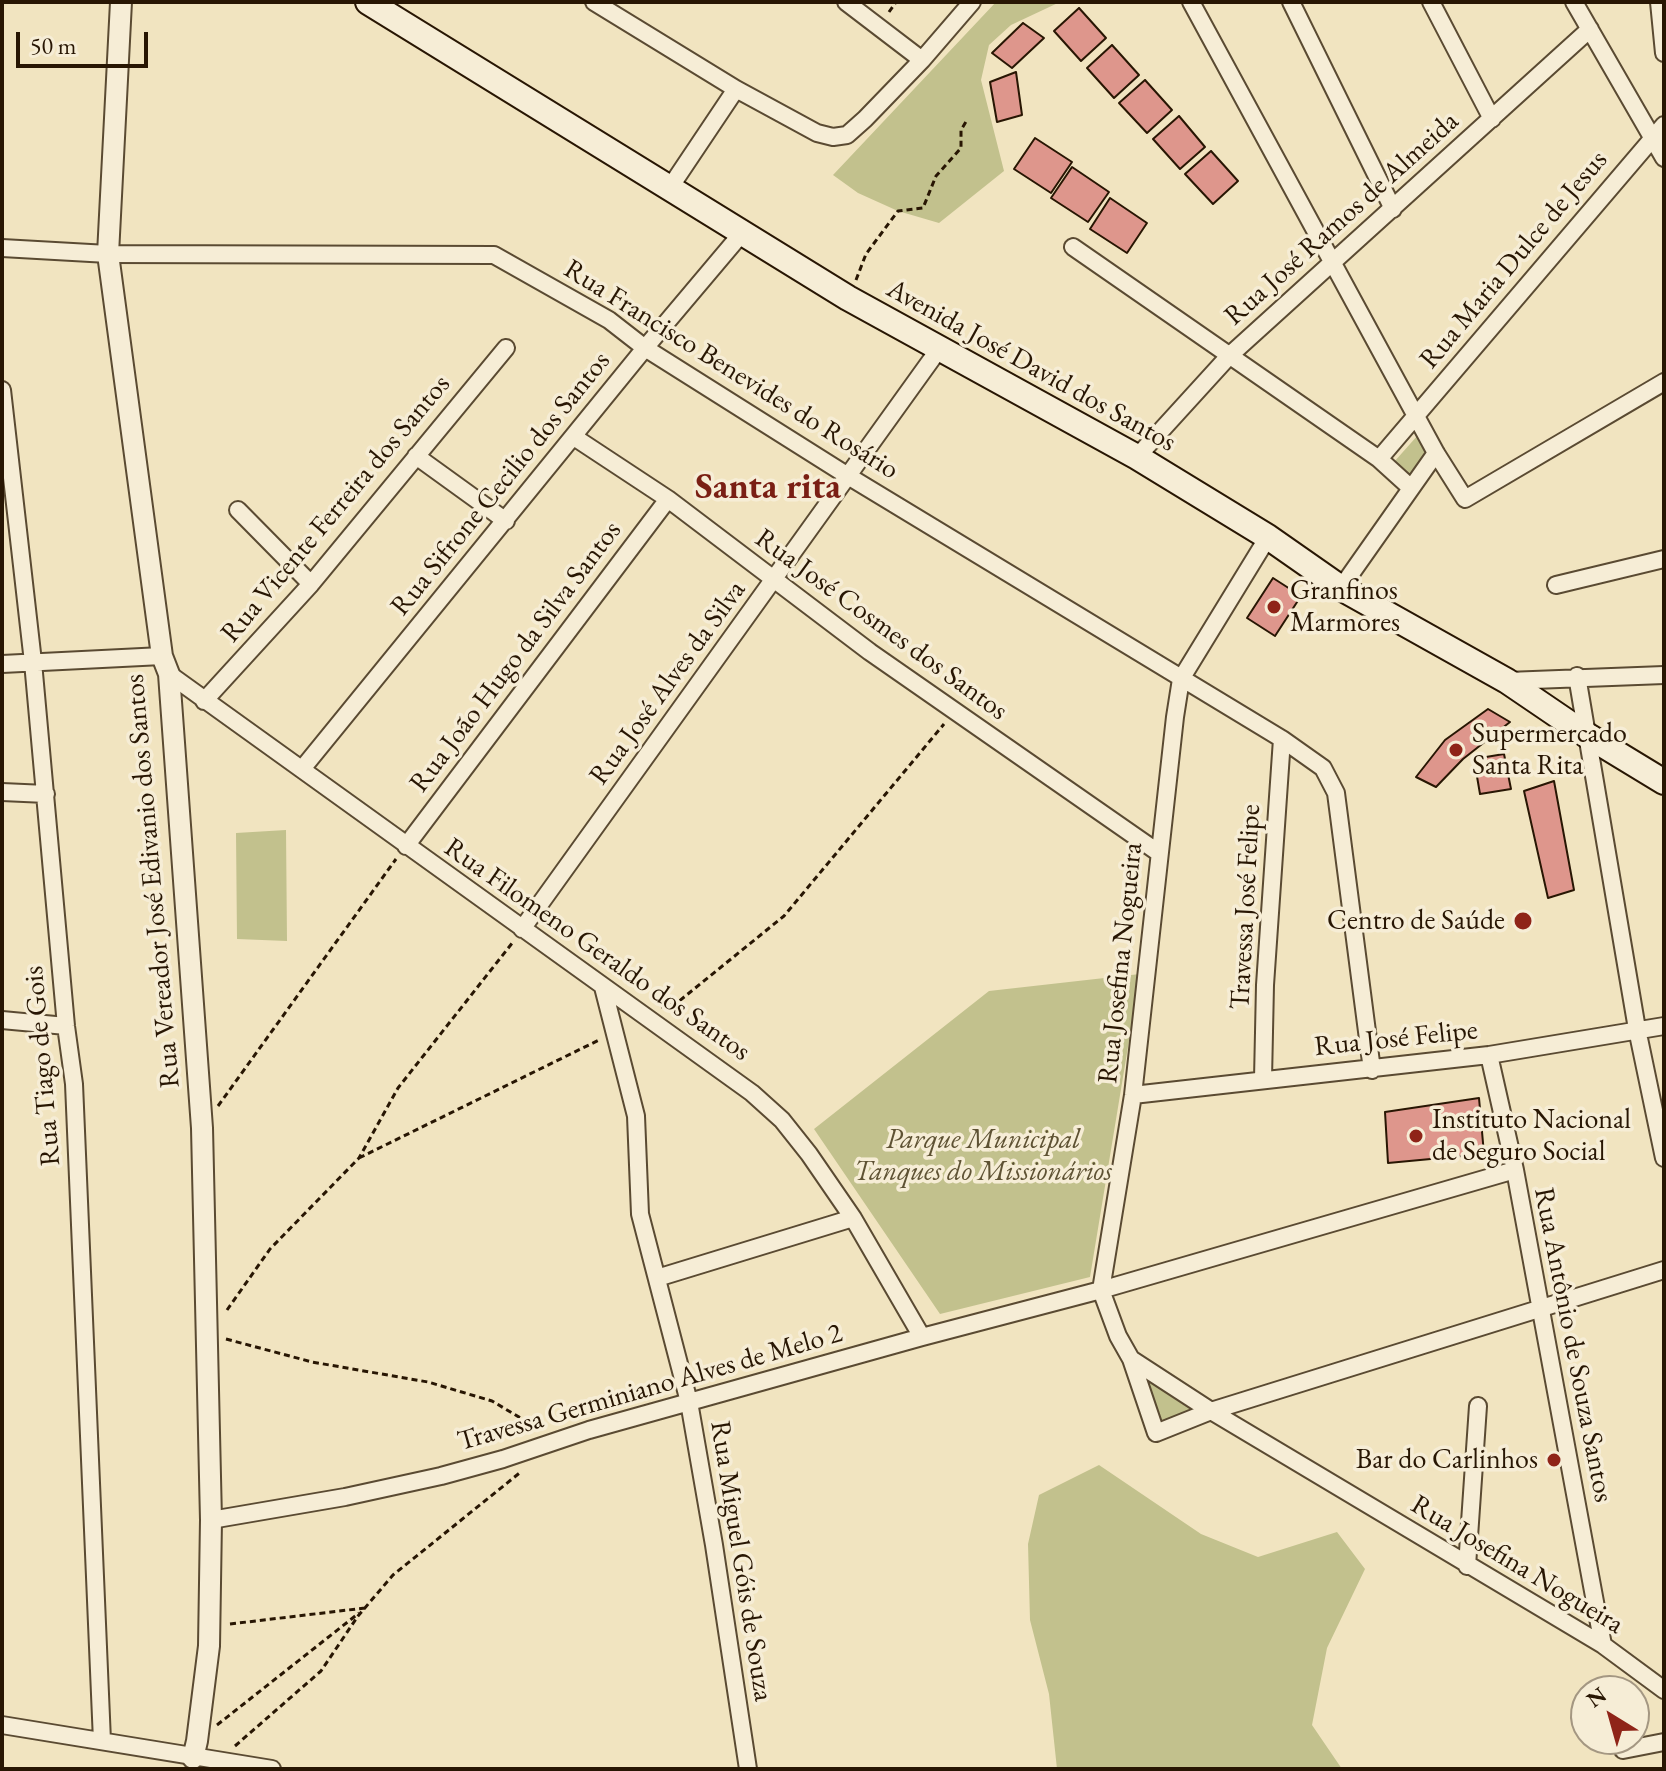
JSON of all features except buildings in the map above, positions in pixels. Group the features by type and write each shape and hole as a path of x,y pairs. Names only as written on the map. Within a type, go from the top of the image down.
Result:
{"main road":[{"name":"Avenida José David dos Santos","path":"368,2 848,298 1137,457 1268,537 1341,588 1507,681 1664,782"}],"street":[{"name":"Rua Vereador José Edivanio dos Santos","path":"121,2 108,254 165,665 202,1128 211,1520 209,1628 194,1756"},
{"path":"594,2 736,89 817,133 833,137 847,135 922,60 972,2"},
{"path":"846,2 922,60"},
{"path":"1191,2 1436,453 1465,499 1664,382"},
{"path":"1291,2 1393,209"},
{"path":"1431,2 1492,119"},
{"path":"1574,2 1658,131 1664,158"},
{"path":"1659,2 1664,53"},
{"name":"Rua José Ramos de Almeida","path":"1137,457 1229,356 1590,29"},
{"path":"669,189 736,89"},
{"name":"Rua Maria Dulce de Jesus","path":"1379,459 1658,131"},
{"name":"Rua Sifrone Cecilio dos Santos","path":"302,769 742,233"},
{"path":"1073,247 1379,459 1411,488"},
{"name":"Rua Francisco Benevides do Rosário","path":"2,248 108,254 494,255 609,320 645,348 848,476 1282,739 1323,768 1336,793 1372,1070"},
{"name":"Rua Vicente Ferreira dos Santos","path":"204,701 311,584 506,348"},
{"name":"Rua José Alves da Silva","path":"522,929 939,349"},
{"name":"Rua Tiago de Gois","path":"2,390 33,662 74,1084 102,1741"},
{"name":"Rua José Cosmes dos Santos","path":"574,437 668,499 773,581 1159,853"},
{"path":"1341,588 1436,453"},
{"path":"416,456 506,521"},
{"name":"Rua João Hugo da Silva Santos","path":"406,846 668,499"},
{"path":"238,510 311,584"},
{"name":"Rua Josefina Nogueira","path":"1268,537 1181,679 1133,1095 1101,1290 1118,1336 1131,1359 1211,1411 1603,1645 1664,1690"},
{"path":"1556,585 1664,559"},
{"path":"2,664 165,665"},
{"name":"Rua Filomeno Geraldo dos Santos","path":"165,665 204,701 752,1093 782,1120 809,1154 853,1218 922,1337"},
{"path":"1507,681 1664,675"},
{"path":"1577,676 1637,1029 1662,1136 1664,1158"},
{"name":"Travessa José Felipe","path":"1263,1079 1265,985 1282,739"},
{"path":"2,792 46,794"},
{"name":"Rua Miguel Góis de Souza","path":"603,987 636,1116 640,1214 689,1402 748,1769"},
{"path":"2,1020 66,1026"},
{"name":"Rua José Felipe","path":"1133,1095 1489,1055 1664,1026"},
{"name":"Rua Antônio de Souza Santos","path":"1489,1055 1515,1170 1603,1645"},
{"name":"Travessa Germiniano Alves de Melo 2","path":"211,1520 345,1497 441,1476 689,1402 1101,1290 1515,1170"},
{"path":"657,1278 853,1218"},
{"path":"1131,1359 1156,1433 1211,1411 1664,1270"},
{"path":"1467,1566 1478,1406"},
{"path":"2,1725 272,1769"}],"path":[{"path":"848,298 866,254 898,211 923,208 936,176 961,148 961,130 967,120"},
{"path":"641,1013 678,1002 784,916 954,711"},
{"path":"202,1128 406,846"},
{"path":"226,1323 227,1307 270,1249 359,1158 398,1088 522,929"},
{"path":"359,1158 615,1032"},
{"path":"208,1355 226,1339 312,1362 428,1382 492,1401 542,1430"},
{"path":"216,1761 321,1671 365,1608 393,1575 526,1468"},
{"path":"209,1628 365,1608"},
{"path":"194,1756 365,1608"}],"green space":[{"path":"996,2 1060,2 1011,25 989,45 981,80 1004,171 939,223 898,211 858,193 833,175"},
{"path":"1418,435 1428,458 1409,479 1394,462"},
{"path":"286,830 287,941 237,939 236,833"},
{"name":"Parque Municipal Tanques do Missionários","path":"1140,974 1090,1277 940,1314 814,1129 989,991"},
{"path":"1147,1378 1200,1407 1161,1421"},
{"path":"1099,1465 1201,1534 1258,1557 1337,1532 1365,1569 1327,1648 1312,1725 1342,1769 1057,1769 1049,1694 1030,1620 1028,1544 1039,1495"}],"place":[{"name":"Granfinos Marmores","path":"1274,607"},
{"name":"Supermercado Santa Rita","path":"1456,750"},
{"name":"Centro de Saúde","path":"1523,921"},
{"name":"Instituto Nacional de Seguro Social","path":"1416,1136"},
{"name":"Bar do Carlinhos","path":"1554,1460"}],"district":[{"name":"Santa rita","path":"768,488"}]}
